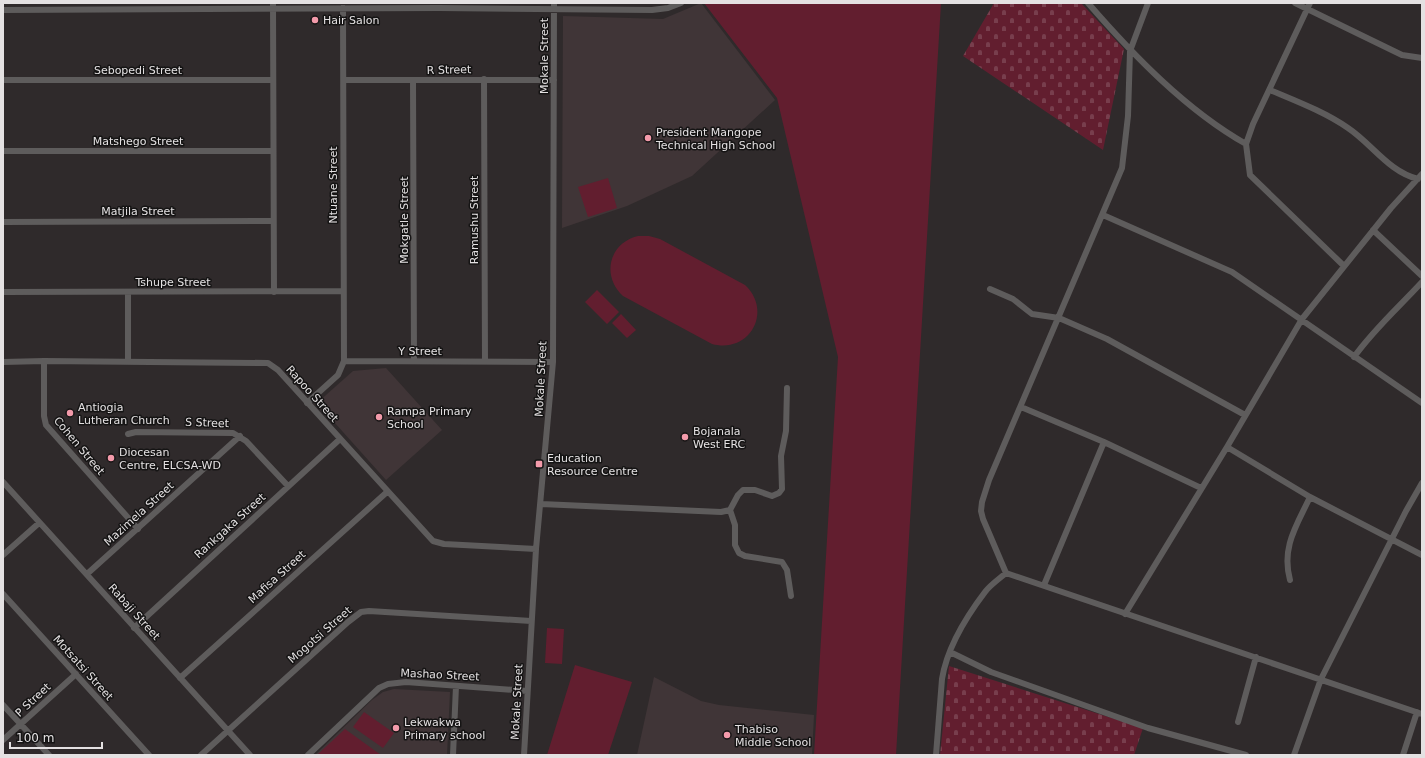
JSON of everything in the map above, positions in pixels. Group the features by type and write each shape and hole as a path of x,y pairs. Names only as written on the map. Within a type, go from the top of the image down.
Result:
{"street":[{"path":"3,10 273,6 343,8 625,6 652,10 668,8 681,3"},
{"path":"1088,3 1130,51 1199,113 1222,131 1246,144"},
{"path":"1148,3 1130,51 1124,161 1103,215 982,502 983,519 1006,573 1420,713 1403,755"},
{"path":"1295,3 1308,6 1402,55 1422,58"},
{"path":"273,6 274,292"},
{"name":"Mokale Street","path":"524,755 536,550 553,362 554,6"},
{"path":"1308,6 1253,124 1246,144 1250,175 1344,266"},
{"name":"Ntuane Street","path":"343,8 344,361"},
{"name":"Ramushu Street","path":"484,79 484,361"},
{"name":"Sebopedi Street","path":"3,80 273,80"},
{"name":"R Street","path":"344,80 554,80"},
{"name":"Mokgatle Street","path":"413,80 414,361"},
{"path":"1270,90 1348,127 1404,174 1420,176"},
{"name":"Matshego Street","path":"3,151 273,151"},
{"path":"1125,614 1227,447 1302,319 1373,230 1420,176"},
{"path":"1103,215 1218,264 1302,319 1354,357 1422,403"},
{"name":"Matjila Street","path":"3,222 273,222"},
{"path":"1373,230 1422,276"},
{"path":"1354,357 1381,323 1422,282"},
{"path":"990,288 1013,299 1032,314 1059,318 1114,342 1245,415"},
{"name":"Tshupe Street","path":"3,292 343,291"},
{"path":"128,292 128,362"},
{"name":"Cohen Street","path":"44,361 44,416 46,425 138,529"},
{"path":"307,403 338,375 344,361"},
{"name":"Y Street","path":"344,361 553,362"},
{"name":"Rapoo Street","path":"3,362 268,363 278,370 433,541 444,544 536,550"},
{"path":"787,388 786,431 781,456 782,489 779,493 772,496 755,490 744,490 738,495 730,510 735,525 735,545 737,552 745,556 782,562 787,570 791,596"},
{"path":"1021,407 1104,442 1201,488"},
{"name":"S Street","path":"128,434 136,432 226,432 240,436 288,486"},
{"name":"Mazimela Street","path":"87,574 240,436"},
{"name":"Rankgaka Street","path":"134,628 340,439"},
{"path":"1044,585 1104,442"},
{"path":"1227,447 1310,497 1422,555"},
{"name":"Rabaji Street","path":"3,482 250,755"},
{"path":"1294,755 1320,679 1422,483"},
{"name":"Mafisa Street","path":"180,678 387,492"},
{"path":"1290,580 1286,560 1288,544 1310,497"},
{"path":"541,504 721,512 730,510"},
{"path":"3,555 39,523"},
{"path":"936,755 942,679 950,652 961,628 986,591 1006,573"},
{"name":"Motsatsi Street","path":"3,594 149,755"},
{"name":"Mogotsi Street","path":"201,755 348,622 361,612 369,611 531,621"},
{"path":"950,652 990,672 1141,726 1246,755"},
{"path":"1238,722 1256,657"},
{"name":"P Street","path":"3,740 76,674"},
{"name":"Mashao Street","path":"308,755 370,696 388,684 406,682 527,691"},
{"path":"453,755 456,686"},
{"path":"3,705 49,755"}],"shaded area":[{"name":"President Mangope Technical High School","path":"701,3 775,100 692,176 627,206 562,228 563,16 663,19"},
{"name":"Rampa Primary School","path":"386,368 442,430 386,480 317,403 353,371"},
{"name":"Thabiso Middle School","path":"654,677 701,701 719,705 814,715 812,755 637,755"},
{"name":"Lekwakwa Primary school","path":"394,689 450,692 447,755 315,755 372,700 383,692"}],"green space":[{"path":"704,3 941,3 896,755 814,755 838,357 777,98"},
{"path":"994,3 1081,3 1124,49 1103,150 963,56"},
{"path":"608,178 617,208 588,217 578,187"},
{"path":"638,236 649,236 660,239 745,285 753,295 757,307 757,318 747,337 737,343 725,345 712,344 623,296 616,288 612,279 610,270 611,261 620,246 628,240"},
{"path":"597,290 619,312 607,324 585,302"},
{"path":"621,314 636,330 627,338 612,323"},
{"path":"547,628 564,629 562,664 545,663"},
{"path":"575,665 632,682 608,755 547,755"},
{"path":"949,666 1143,728 1134,755 940,755"},
{"path":"364,712 394,733 383,748 353,727"},
{"path":"345,729 381,755 317,755"}],"place":[{"name":"Hair Salon","path":"315,20"},
{"name":"President Mangope Technical High School","path":"648,138"},
{"name":"Antiogia Lutheran Church","path":"70,413"},
{"name":"Rampa Primary School","path":"379,417"},
{"name":"Bojanala West ERC","path":"685,437"},
{"name":"Diocesan Centre, ELCSA-WD","path":"111,458"},
{"name":"Education Resource Centre","path":"539,464"},
{"name":"Lekwakwa Primary school","path":"396,728"},
{"name":"Thabiso Middle School","path":"727,735"}]}
